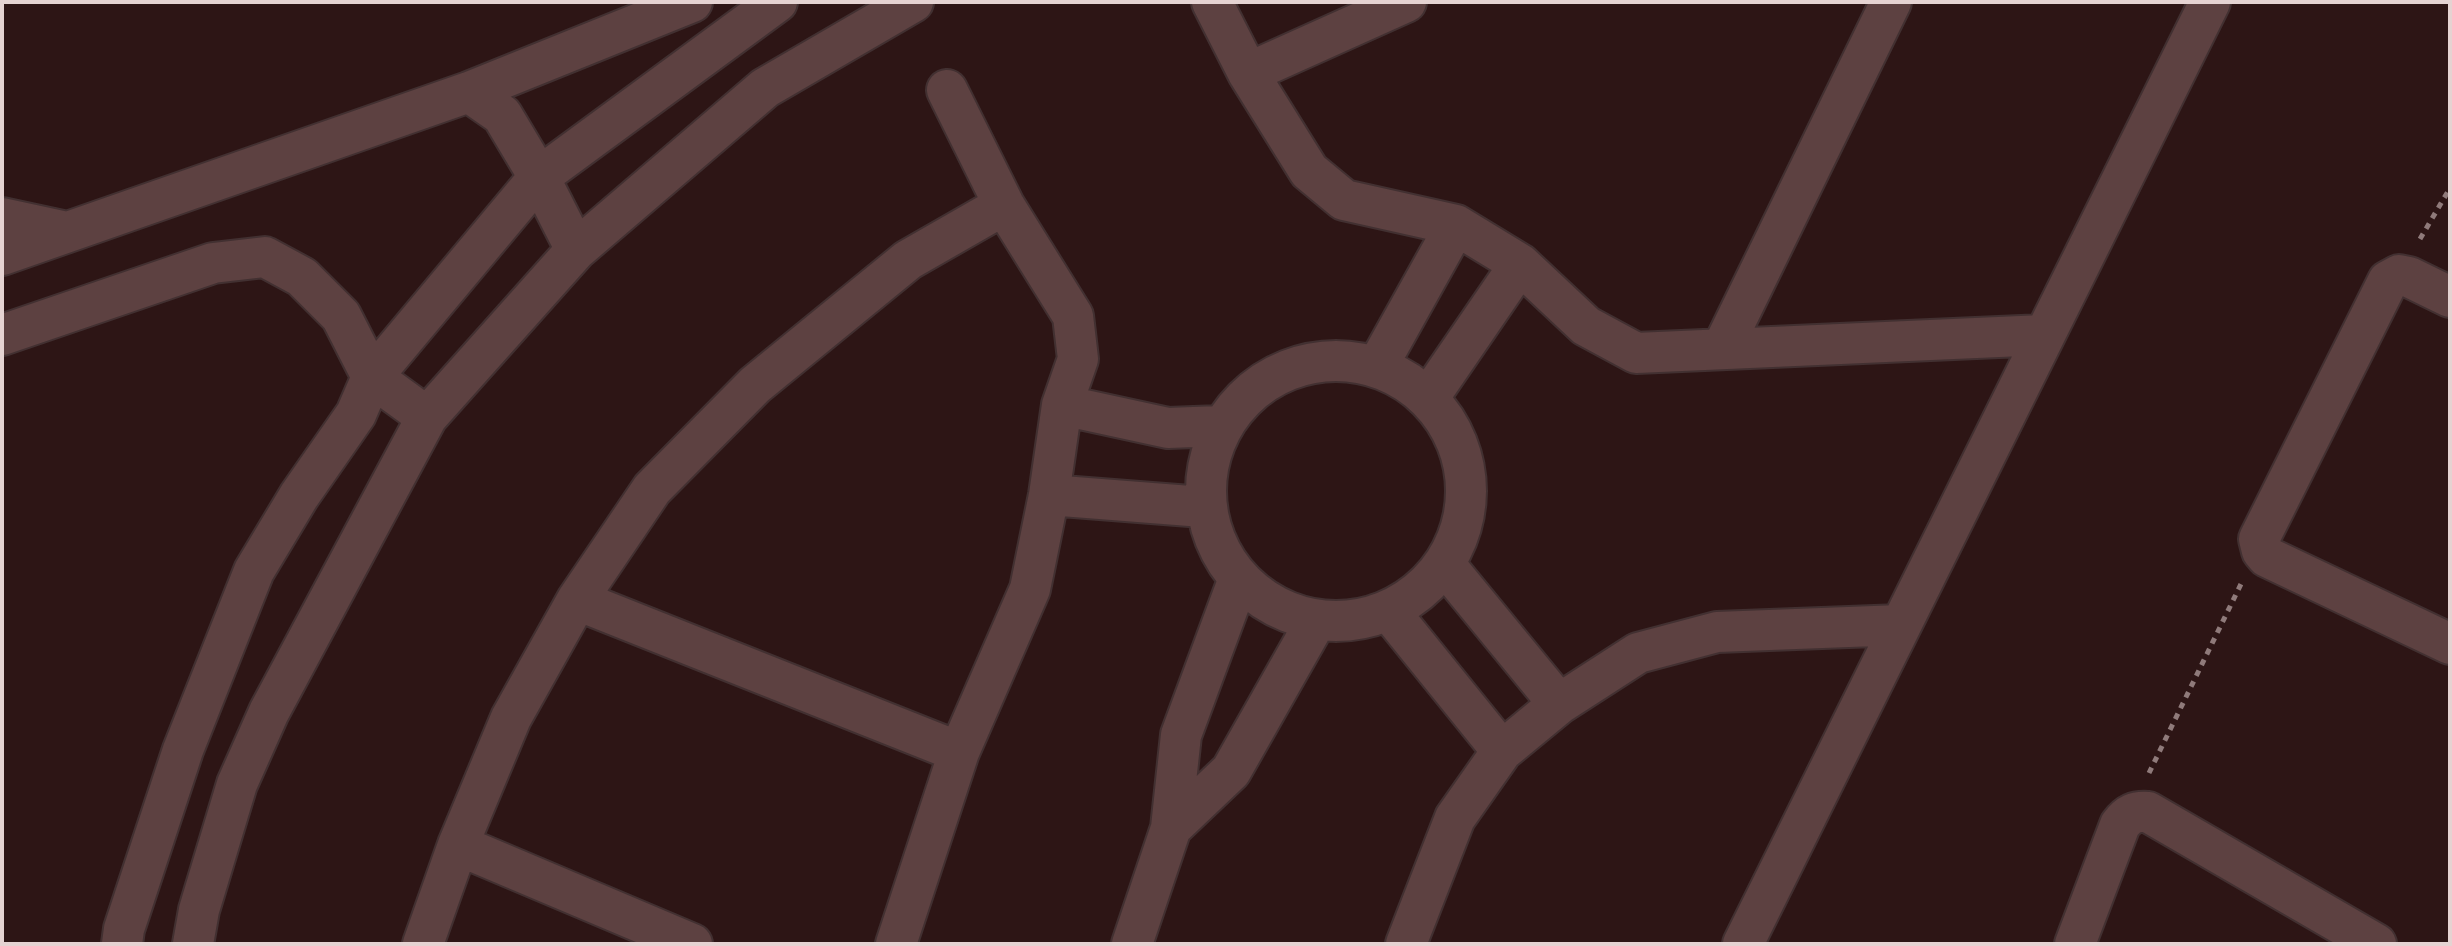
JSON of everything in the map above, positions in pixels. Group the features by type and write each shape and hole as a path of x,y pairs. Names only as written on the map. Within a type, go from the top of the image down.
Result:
{"street":[{"path":"2,255 469,92 692,2"},
{"path":"122,944 124,929 183,750 254,571 299,496 356,414 372,377 539,177 777,2"},
{"path":"193,944 199,910 237,784 269,712 427,417 576,250 765,88 913,2"},
{"path":"1212,2 1248,73 1309,171 1344,200 1456,225 1520,264 1586,326 1636,353 2044,335"},
{"path":"1248,73 1406,2"},
{"path":"1722,349 1891,2"},
{"path":"1743,944 2210,2"},
{"path":"896,944 959,752 1030,589 1049,495 1062,405 1078,359 1073,316 1004,205 947,90"},
{"path":"469,92 502,115 539,177 576,250"},
{"path":"423,944 458,845 511,718 577,600 652,489 755,385 908,260 1004,205"},
{"path":"2,218 67,232"},
{"path":"1378,365 1456,225"},
{"path":"2,335 213,263 265,257 302,277 341,316 372,377 427,417"},
{"path":"1429,397 1520,264"},
{"path":"2450,297 2409,277 2399,275 2388,281 2261,533 2260,545 2267,557 2450,644"},
{"path":"1317,360 1378,365 1429,397 1461,448 1467,508 1445,565 1420,591 1389,611 1353,621 1316,621 1272,605 1238,581 1203,507 1220,426 1261,382 1317,360"},
{"path":"1062,405 1168,428 1220,426"},
{"path":"1049,495 1203,507"},
{"path":"1445,565 1559,704"},
{"path":"1132,944 1171,828 1181,735 1238,581"},
{"path":"577,600 959,752"},
{"path":"1389,611 1502,751"},
{"path":"1171,828 1231,771 1316,621"},
{"path":"1406,944 1455,818 1502,751 1559,704 1638,653 1717,632 1901,625"},
{"path":"2075,944 2120,825 2130,814 2139,811 2148,812 2376,944"},
{"path":"458,845 692,944"}],"path":[{"path":"2399,275 2450,188"},
{"path":"2130,814 2260,545"}]}
